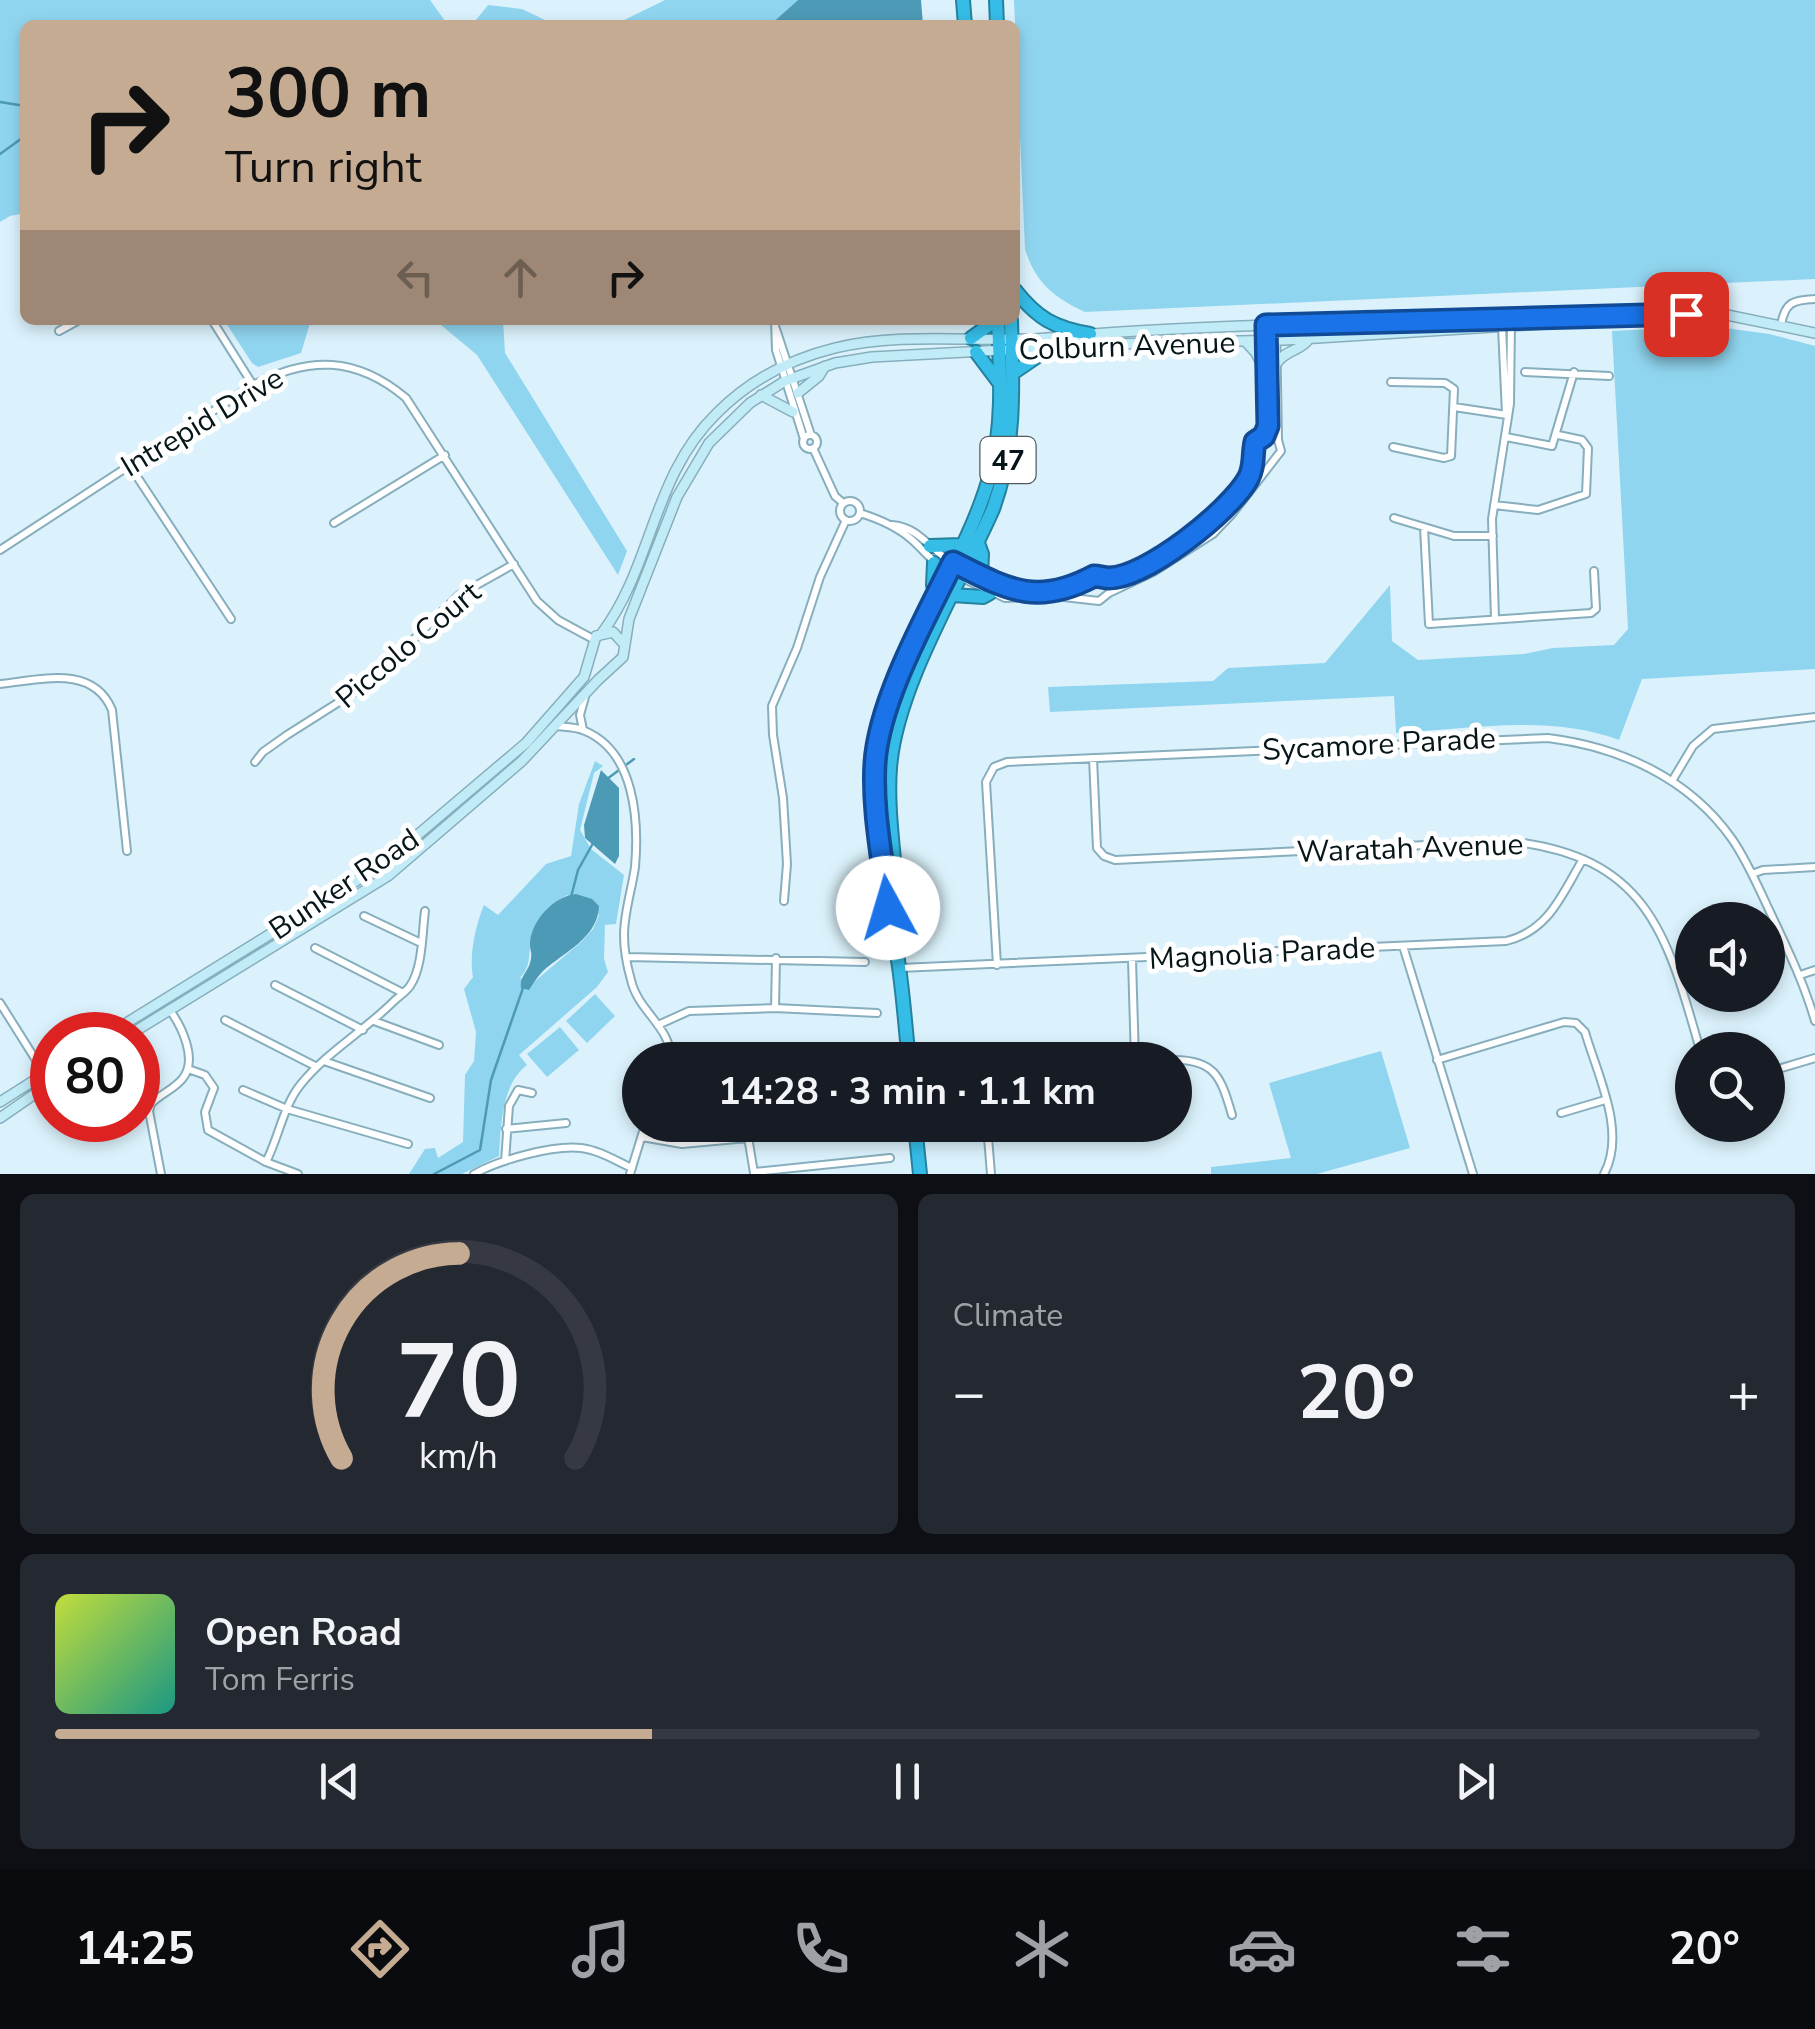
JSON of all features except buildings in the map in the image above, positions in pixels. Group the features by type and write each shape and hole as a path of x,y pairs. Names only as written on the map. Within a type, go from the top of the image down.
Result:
{"highway":[{"path":"1020,296 1047,323 1090,334"},
{"path":"992,325 973,345 1000,384"},
{"path":"999,325 1005,344"},
{"name":"47","path":"898,963 891,758 904,705 952,595 961,545 979,507 996,453 1000,384 1011,325"},
{"name":"47","path":"907,1042 888,908 875,764 885,713 937,595 978,543 1007,465 1014,421 1013,373 1005,344"},
{"path":"1013,373 1038,356 1044,347"},
{"path":"978,543 981,576"},
{"path":"930,546 961,545"},
{"path":"934,563 933,586 937,595"},
{"path":"952,595 983,597 990,593"},
{"path":"917,1142 920,1174"}],"main road":[{"name":"Colburn Avenue","path":"1005,344 1044,347 1272,341 1540,316 1552,319 1686,314 1727,315 1815,334"},
{"name":"Colburn Avenue","path":"1005,344 1090,334 1272,325 1506,322"},
{"path":"1277,364 1281,356 1306,344 1308,339"},
{"path":"1246,342 1269,379"},
{"path":"973,345 825,366 789,379 761,395 724,426 687,476 629,619 623,657 612,665 601,664 592,656 598,636 620,607 665,488 694,439 736,396 784,365 845,346 1005,344"},
{"path":"798,393 825,366"},
{"path":"761,395 793,412"},
{"path":"598,636 613,632 624,644"},
{"name":"Bunker Road","path":"144,1012 382,865 526,743 584,677 592,656"},
{"name":"Bunker Road","path":"160,1016 388,876 522,761 612,665"},
{"path":"382,865 388,876"},
{"path":"0,1102 30,1087"},
{"path":"0,1118 30,1093"}],"street":[{"path":"1781,325 1790,302 1815,299"},
{"path":"1495,619 1494,505 1506,437 1506,322"},
{"path":"59,332 71,325"},
{"path":"218,325 253,385"},
{"path":"775,325 793,412 807,437"},
{"path":"891,525 934,563 1018,591 1051,590 1145,566 1215,518 1246,483 1255,456 1255,442 1264,436 1269,419 1272,325"},
{"path":"843,504 856,502 860,513 912,529 957,570 990,593 1005,598 1099,601 1213,534 1280,455 1277,364 1272,341"},
{"name":"Intrepid Drive","path":"0,550 253,385 296,366 329,364 379,379 406,398 544,609 567,626 598,636"},
{"path":"1525,372 1609,376"},
{"path":"1506,437 1552,446 1574,372"},
{"path":"789,379 798,393 807,437 804,446 813,448 843,504"},
{"path":"1391,382 1451,384 1453,407 1451,456 1444,458 1393,447"},
{"path":"1453,407 1507,415"},
{"path":"1494,505 1538,510 1586,494 1588,448 1582,440 1558,435"},
{"path":"1264,436 1278,440"},
{"path":"334,523 445,455"},
{"path":"1255,456 1270,463"},
{"path":"130,466 231,619"},
{"path":"843,504 840,513 846,520 853,520 860,513"},
{"path":"1394,518 1454,536 1493,536"},
{"path":"784,901 787,864 783,798 772,706 797,648 820,577 846,520"},
{"path":"1424,526 1429,624 1591,613 1596,609 1594,571"},
{"name":"Piccolo Court","path":"255,762 287,735 369,683 459,595 514,564"},
{"path":"1106,579 1109,593"},
{"path":"1085,582 1084,590 1090,599"},
{"path":"0,684 74,678 88,682 108,700 127,851"},
{"path":"584,730 580,715 586,692"},
{"path":"1672,781 1692,746 1714,729 1815,717"},
{"path":"556,726 584,730 608,748 629,782 636,842 624,934 626,957 639,1005 669,1042"},
{"name":"Sycamore Parade","path":"997,965 986,782 994,767 1007,762 1548,738 1616,752 1672,781 1714,817 1752,874 1800,975 1815,1021"},
{"name":"Waratah Avenue","path":"1093,758 1098,848 1114,860 1509,841 1538,844 1583,859 1627,889 1647,910 1676,964 1695,1032"},
{"name":"Magnolia Parade","path":"898,963 997,965 1506,941 1539,928 1583,859"},
{"path":"1752,874 1815,867"},
{"path":"266,1162 300,1085 410,988 425,911"},
{"path":"364,916 420,944"},
{"path":"1403,946 1473,1174"},
{"path":"315,948 403,993"},
{"path":"626,957 865,962"},
{"path":"775,1008 776,958"},
{"path":"1132,960 1134,1042"},
{"path":"1800,975 1815,970"},
{"path":"275,985 363,1030"},
{"path":"161,1174 149,1111 151,1104 182,1081 188,1069 182,1028 164,1000"},
{"path":"0,1003 30,1047"},
{"path":"658,1025 688,1011 775,1008 876,1013"},
{"path":"225,1020 321,1064 430,1098"},
{"path":"374,1021 438,1045"},
{"path":"1437,1060 1564,1022 1576,1023 1585,1032 1614,1140 1604,1174"},
{"path":"1785,1067 1815,1058"},
{"path":"1192,1061 1214,1071 1232,1116"},
{"path":"188,1069 205,1075 214,1088 205,1112 208,1130 266,1162 298,1174"},
{"path":"243,1090 287,1110 408,1144"},
{"path":"504,1160 509,1106 518,1090 532,1093"},
{"path":"1561,1113 1605,1100"},
{"path":"506,1129 566,1123"},
{"path":"474,1174 504,1160 575,1148 594,1151 631,1171 640,1142"},
{"path":"671,1142 704,1142"},
{"path":"748,1142 754,1173 890,1158"},
{"path":"988,1142 991,1174"}],"shaded area":[{"path":"0,0 430,0 444,20 20,20 20,214 0,222"},
{"path":"665,0 798,0 776,20 624,20"},
{"path":"798,0 921,0 923,20 776,20"},
{"path":"1014,0 1815,0 1815,279 1085,312 1047,287 1034,271 1025,249 1020,20 1015,20"},
{"path":"488,5 522,9 545,20 476,20"},
{"path":"227,325 309,325 301,353 258,367"},
{"path":"441,325 503,325 505,353 627,551 618,575 477,355"},
{"path":"1711,326 1769,334 1815,346 1815,669 1642,679 1619,740 1565,727 1537,725 1396,733 1394,696 1050,712 1048,687 1213,681 1228,668 1325,663 1390,585 1392,641 1418,660 1614,645 1628,629 1612,331"},
{"path":"595,761 603,766 594,773 580,830 591,849 624,875 616,924 605,925 604,959 608,972 597,987 519,1055 527,1065 518,1073 507,1095 499,1156 462,1174 409,1174 425,1149 435,1148 438,1158 463,1142 465,1075 474,1061 476,1032 464,989 473,977 474,941 484,905 498,915 546,864 571,856 579,804","holes":["567,895 599,915 581,942 534,982 520,978 528,964 536,925 555,903"]},
{"path":"601,770 619,788 619,856 615,864 585,838 584,825"},
{"path":"576,894 599,906 593,927 543,971 529,990 521,988 531,959 531,935 539,918 560,899"},
{"path":"595,994 615,1016 587,1043 566,1021"},
{"path":"560,1027 579,1050 547,1077 527,1054"},
{"path":"1381,1051 1410,1148 1317,1174 1211,1174 1211,1167 1291,1158 1269,1083"}],"waterway":[{"path":"0,102 20,105"},
{"path":"0,154 20,140"},
{"path":"607,779 634,759"},
{"path":"571,897 578,870 592,845"},
{"path":"434,1174 480,1150 491,1080 523,988"}],"route":[{"path":"888,908 876,790 878,739 894,691 953,562 1008,590 1051,590 1094,576 1106,579 1135,571 1206,525 1246,483 1255,456 1255,442 1264,436 1268,426 1266,325 1686,314"}]}
